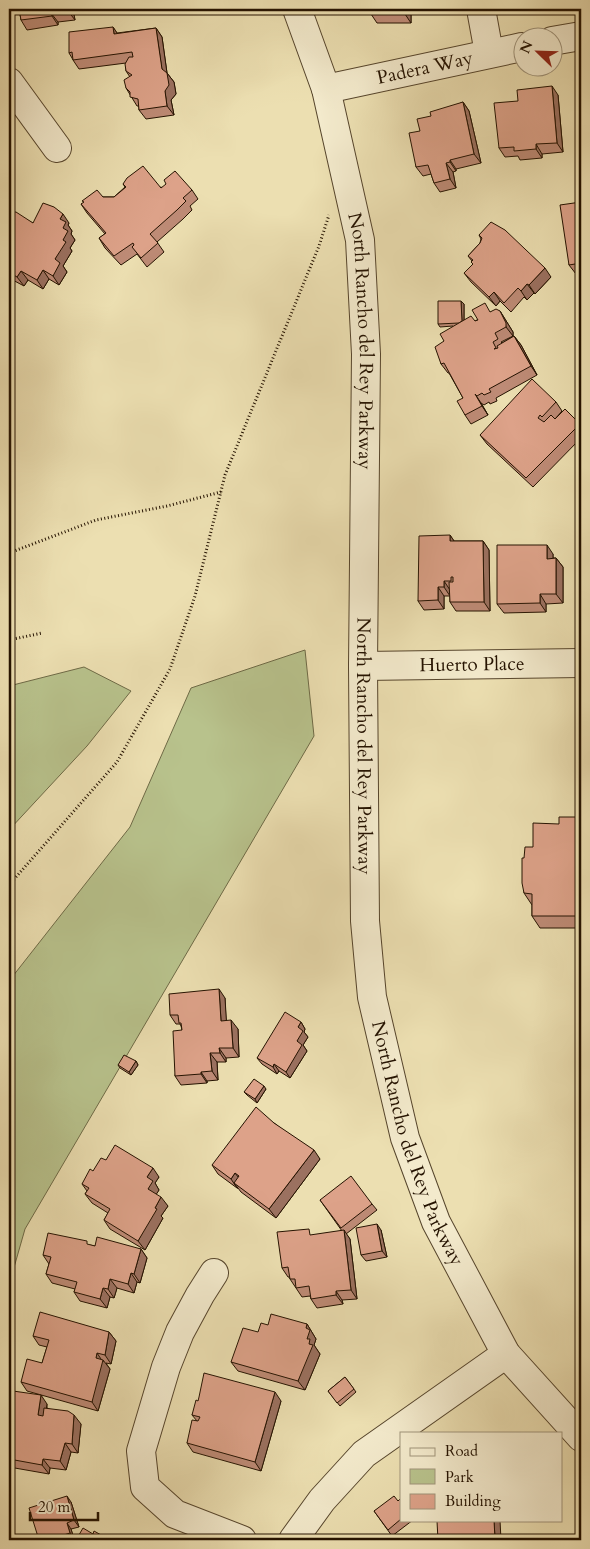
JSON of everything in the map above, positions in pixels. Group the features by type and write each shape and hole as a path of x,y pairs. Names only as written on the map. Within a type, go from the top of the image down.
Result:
{"street":[{"name":"North Rancho del Rey Parkway","path":"298,9 326,89 360,240 366,354 363,666 365,921 372,997 405,1138 436,1222 506,1354 581,1437"},
{"path":"481,9 489,53"},
{"path":"562,39 581,36"},
{"name":"Padera Way","path":"326,89 512,49"},
{"path":"9,82 58,148"},
{"name":"Huerto Place","path":"363,666 581,663"},
{"path":"214,1273 200,1295 166,1367 141,1451 145,1487 175,1514 242,1540"},
{"path":"294,1540 322,1500 364,1454 506,1354"}],"path":[{"path":"9,885 117,762 170,669 195,596 225,475 319,246 330,211"},
{"path":"9,553 96,520 167,506 221,492"},
{"path":"9,640 42,633"}],"green space":[{"path":"305,650 314,736 25,1229 9,1285 9,981 130,827 191,688"},
{"path":"84,667 131,691 87,746 9,830 9,686"}],"building":[{"path":"19,9 68,9 68,11 51,13 52,16 21,20"},
{"path":"371,9 405,9 405,14 371,14"},
{"path":"113,27 114,34 156,28 162,69 167,73 169,85 165,91 167,106 139,110 138,99 130,97 130,92 126,88 124,80 132,75 126,71 125,64 129,57 133,57 132,52 73,60 72,52 69,53 69,32"},
{"path":"552,86 557,143 536,144 536,149 514,151 514,147 499,148 494,103 518,101 517,90"},
{"path":"463,102 474,154 450,160 450,162 446,163 450,179 434,183 428,165 416,167 409,133 420,131 417,119 431,116 430,112"},
{"path":"143,166 161,188 166,184 164,180 175,171 192,190 183,198 186,201 150,234 158,243 141,258 132,247 133,243 114,256 99,238 106,233 81,204 84,202 82,201 97,190 103,197 114,197 126,187 123,184 127,178"},
{"path":"581,202 581,263 569,265 560,205"},
{"path":"43,203 54,207 63,214 60,219 66,222 63,228 68,231 63,240 66,242 55,259 60,263 53,276 43,270 37,280 21,271 17,277 9,272 9,212 16,212 33,223"},
{"path":"491,222 505,230 545,268 529,285 527,284 521,291 518,288 504,303 494,292 489,297 464,273 473,264 471,262 473,260 468,256 480,243 482,238 479,235"},
{"path":"438,301 461,301 462,321 459,323 438,324"},
{"path":"485,303 490,312 496,309 500,311 506,323 506,327 495,333 498,339 493,342 496,348 494,349 498,348 497,346 514,336 531,366 489,389 491,392 484,395 482,393 477,396 475,394 482,406 465,415 457,401 463,398 444,363 441,364 435,347 444,341 440,334 471,316 475,321 478,320 472,310"},
{"path":"532,379 556,402 542,417 540,415 538,418 544,422 551,415 555,419 565,409 580,424 526,478 480,435"},
{"path":"450,535 450,541 483,541 484,602 450,602 449,582 453,582 453,577 451,577 451,581 444,581 444,587 438,587 438,600 418,601 419,536"},
{"path":"497,545 547,545 547,559 556,558 556,594 540,594 540,603 497,604"},
{"path":"580,548 581,548 581,584"},
{"path":"559,817 581,817 581,922 576,922 576,916 532,916 532,894 524,893 522,858 524,858 525,847 533,847 533,823 559,824"},
{"path":"219,989 221,1021 231,1020 233,1048 219,1048 220,1053 210,1053 212,1071 175,1076 173,1031 182,1030 178,1015 170,1015 169,994"},
{"path":"285,1012 301,1022 298,1027 303,1031 297,1041 302,1045 286,1072 274,1064 273,1067 257,1058"},
{"path":"124,1055 136,1061 129,1072 118,1065"},
{"path":"254,1079 264,1086 255,1099 244,1092"},
{"path":"256,1107 274,1123 314,1150 269,1209 234,1183 239,1176 235,1173 231,1179 212,1165"},
{"path":"115,1145 153,1168 147,1177 153,1181 148,1189 161,1197 155,1208 157,1209 138,1241 104,1220 110,1209 85,1194 89,1188 82,1184 90,1169 93,1171 101,1158 106,1160"},
{"path":"351,1176 372,1204 341,1228 320,1200"},
{"path":"377,1224 382,1251 361,1255 356,1228"},
{"path":"309,1229 310,1235 344,1230 351,1290 336,1291 336,1295 311,1299 309,1286 296,1288 295,1279 290,1279 288,1267 282,1268 277,1232"},
{"path":"48,1233 87,1241 87,1244 95,1246 97,1237 141,1249 134,1274 131,1273 128,1284 110,1279 108,1289 103,1288 100,1299 74,1292 77,1282 46,1274 51,1257 43,1255"},
{"path":"40,1312 109,1332 105,1355 97,1353 96,1358 103,1360 92,1402 21,1382 27,1359 42,1363 49,1340 33,1336"},
{"path":"271,1314 307,1324 306,1328 310,1330 307,1339 310,1339 309,1344 313,1345 298,1381 231,1362 243,1328 258,1332 261,1323 268,1325"},
{"path":"204,1373 275,1392 255,1462 187,1443 192,1420 198,1421 200,1417 192,1415 196,1400 198,1401"},
{"path":"345,1377 354,1389 337,1403 328,1391"},
{"path":"13,1391 41,1395 38,1415 43,1416 44,1408 68,1411 74,1415 72,1444 65,1443 60,1461 43,1459 42,1465 9,1459 9,1420"},
{"path":"67,1496 74,1520 67,1523 70,1533 54,1538 52,1536 51,1539 39,1540 29,1508"},
{"path":"394,1496 398,1501 400,1499 400,1520 388,1530 374,1511"},
{"path":"437,1522 494,1522 495,1539 438,1540"},
{"path":"83,1528 93,1534 94,1531 110,1540 76,1540"},
{"path":"563,1534 568,1540 557,1540"},
{"path":"52,1536 59,1540 50,1540"}]}
